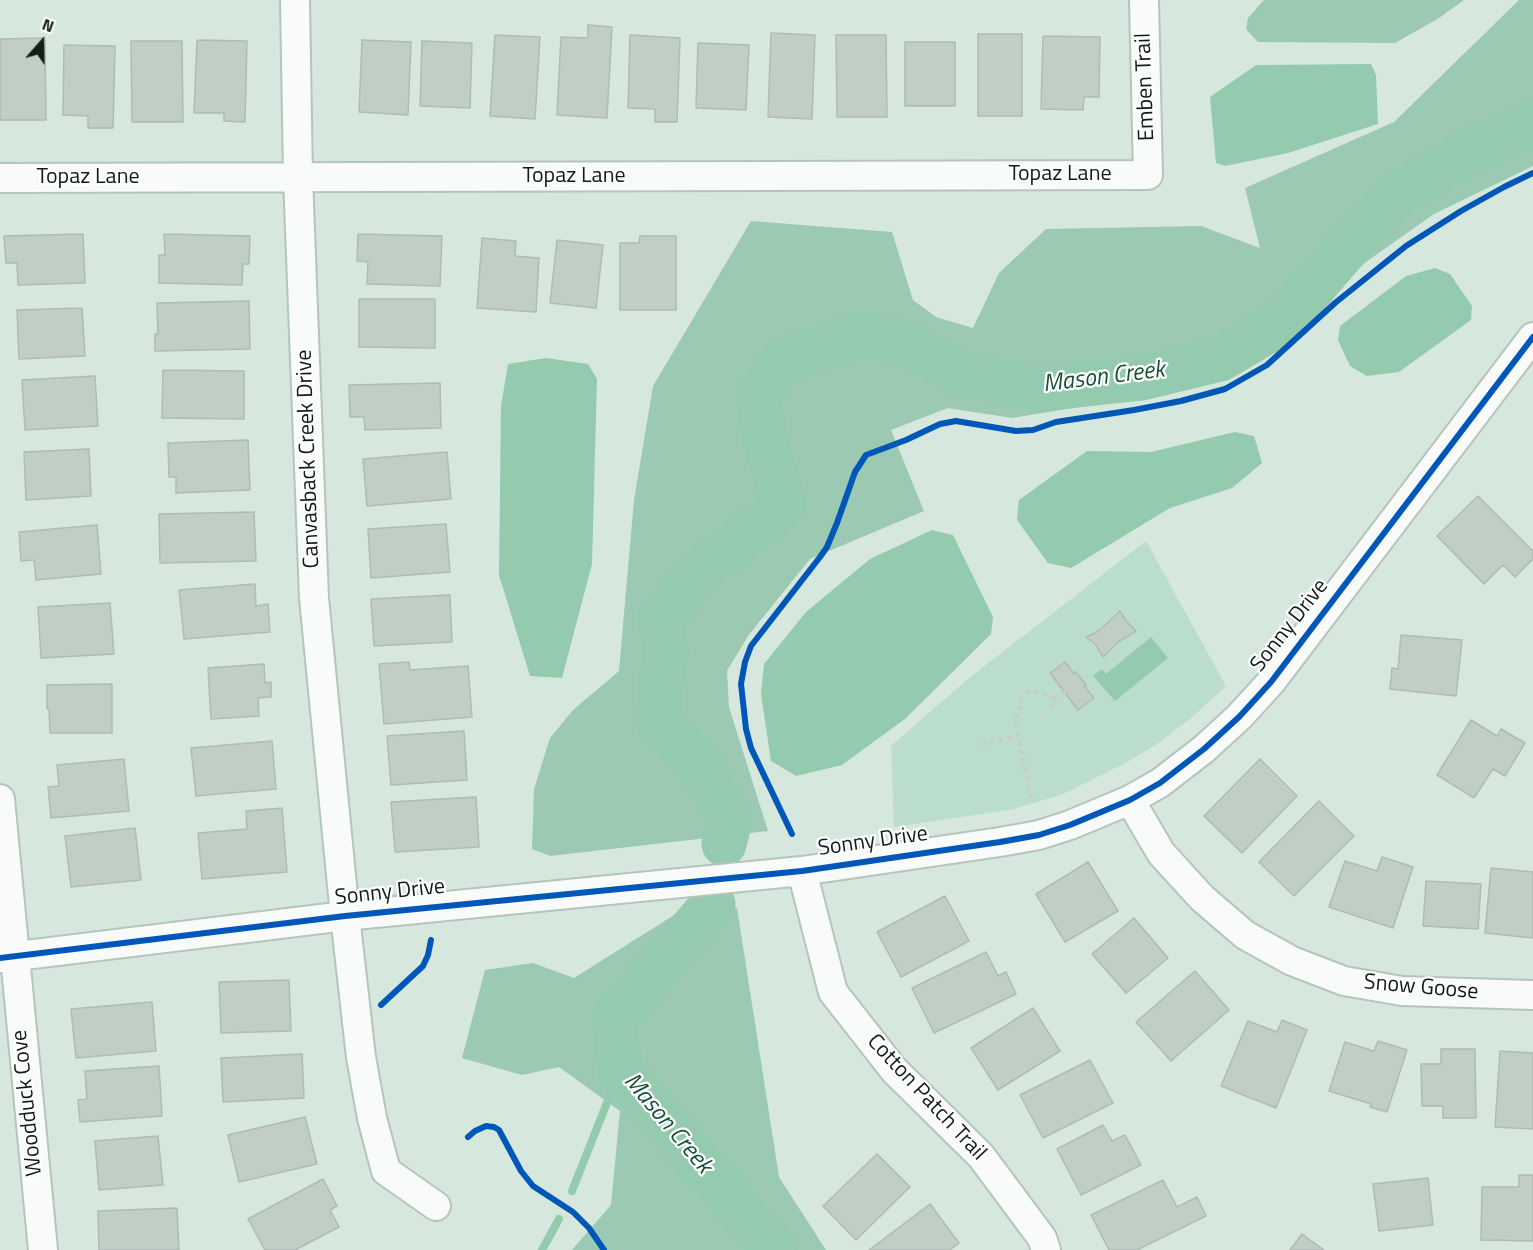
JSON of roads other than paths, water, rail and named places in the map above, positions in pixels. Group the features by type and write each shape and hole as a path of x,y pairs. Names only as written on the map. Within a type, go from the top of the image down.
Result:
{"street":[{"name":"Canvasback Creek Drive","path":"295,0 298,177 314,598 361,1057 372,1118 386,1171 436,1206"},
{"name":"Emben Trail","path":"1144,0 1149,175"},
{"name":"Topaz Lane","path":"0,178 1149,175"},
{"name":"Sonny Drive","path":"7,957 345,916 802,871 988,844 1070,825 1130,800 1160,783 1204,749 1239,717 1271,682 1533,337"},
{"name":"Woodduck Cove","path":"0,799 7,957 43,1250"},
{"name":"Snow Goose","path":"1130,800 1161,853 1202,898 1245,935 1292,961 1344,981 1402,991 1533,994"},
{"name":"Cotton Patch Trail","path":"802,871 833,992 894,1070 981,1156 1042,1238 1046,1250"}],"waterway":[{"name":"Mason Creek","path":"724,844 730,820 707,775 659,723 660,685 667,651 660,621 699,572 784,506 764,435 758,394 786,359 860,335 909,344 954,371 1041,389 1142,378 1220,359 1283,322 1390,199 1468,152 1533,124"},
{"name":"Mason Creek","path":"713,904 614,1020 620,1070 775,1250"},
{"path":"572,1191 620,1070"},
{"path":"542,1250 559,1219"}]}
